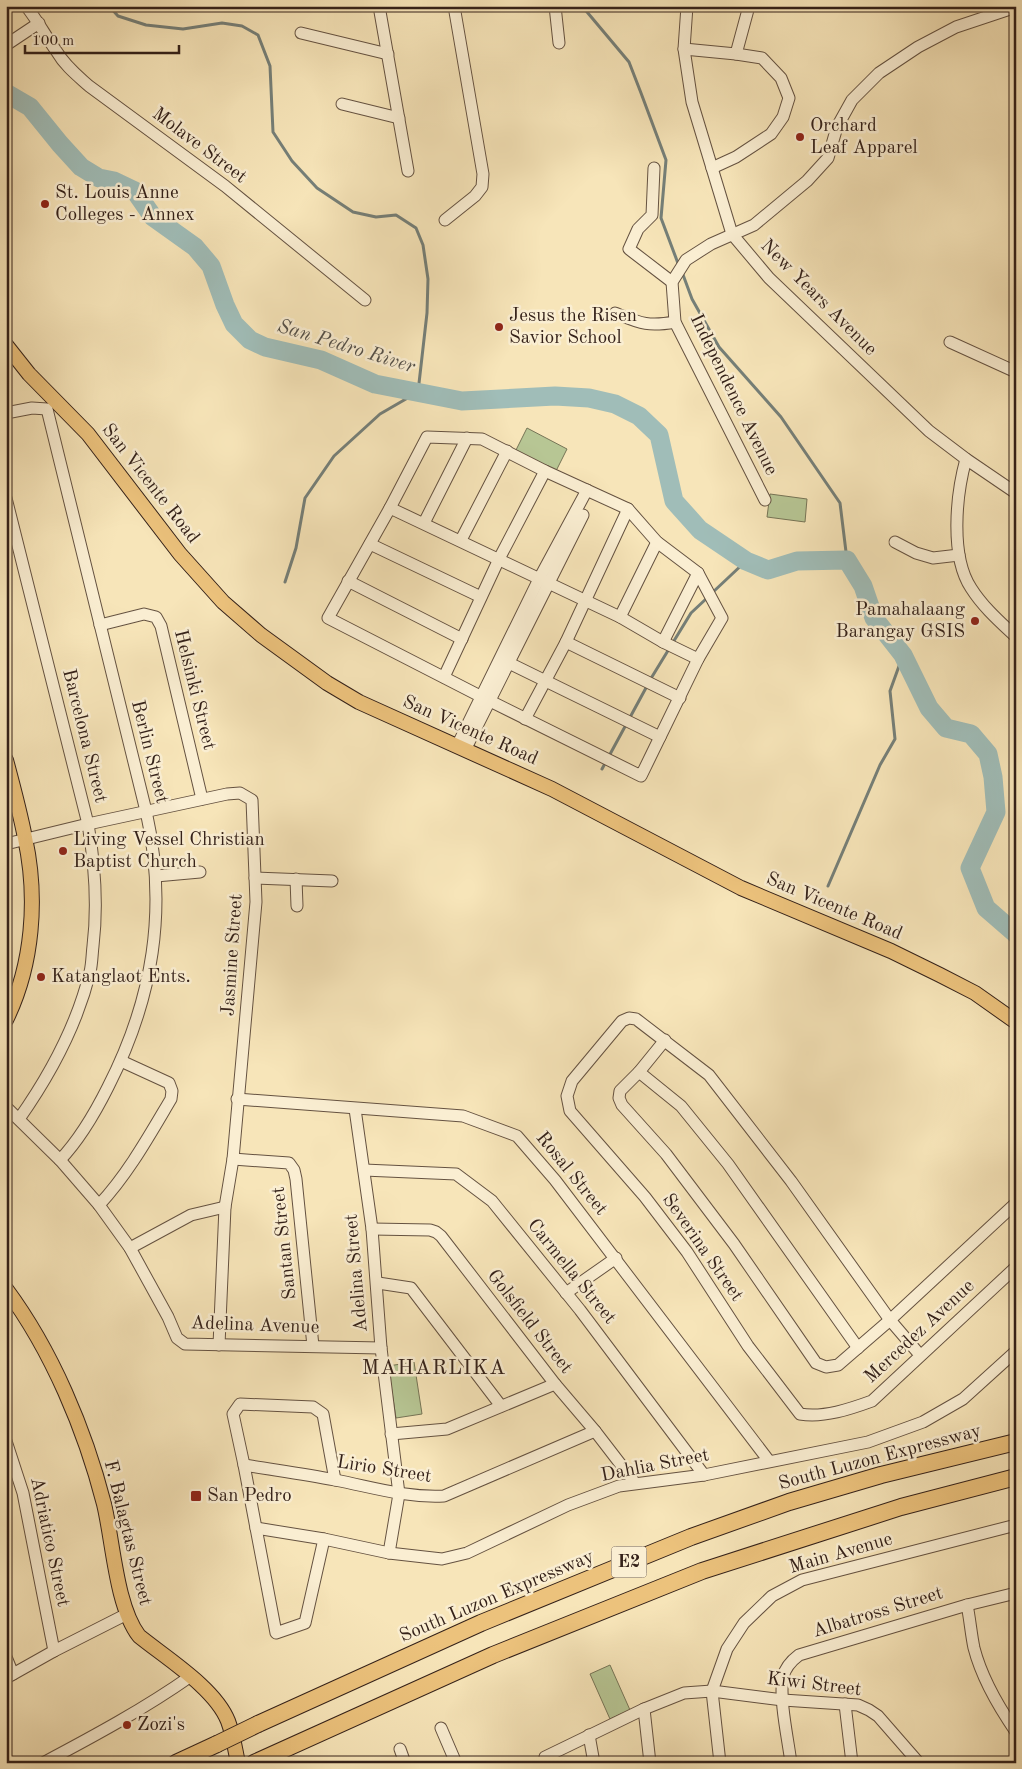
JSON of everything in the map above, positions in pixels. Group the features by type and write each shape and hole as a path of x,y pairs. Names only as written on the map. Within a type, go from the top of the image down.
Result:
{"highway":[{"name":"South Luzon Expressway","path":"176,1763 481,1623 691,1537 789,1502 881,1475 1016,1442"},
{"name":"E2","path":"259,1760 493,1655 702,1571 900,1508 1016,1477"}],"main road":[{"name":"San Vicente Road","path":"6,345 29,374 88,434 180,554 223,602 261,635 328,683 359,702 585,805 741,888 891,951 940,975 974,993 1016,1022"},
{"path":"6,760 26,839 32,896 31,928 23,972 12,1009 6,1020"},
{"name":"F. Balagtas Street","path":"6,1289 22,1310 62,1386 83,1436 104,1504 119,1586 133,1628 139,1636 191,1676 211,1695 228,1720 238,1763"}],"street":[{"name":"Molave Street","path":"26,6 57,53 69,68 89,86 225,186 365,300"},
{"path":"378,6 408,171"},
{"path":"445,220 482,187 483,174 454,6"},
{"path":"554,6 559,43"},
{"name":"New Years Avenue","path":"687,6 684,49 692,102 732,234 769,278 929,431 1016,493"},
{"path":"736,54 748,6"},
{"path":"654,168 652,215 638,229 628,249 673,280 686,260 710,244 754,225 807,182 828,158 837,127 852,100 879,73 918,47 956,27 1016,7"},
{"path":"6,45 39,23"},
{"path":"301,33 388,54"},
{"path":"684,49 762,58 781,78 789,98 783,117 771,134 736,157 712,168"},
{"path":"342,104 399,118"},
{"name":"Independence Avenue","path":"673,280 675,322 765,500"},
{"path":"615,313 640,324 658,325 675,322"},
{"path":"950,342 1016,372"},
{"name":"Berlin Street","path":"6,413 32,408 47,409 146,811 153,842 156,876 157,920 143,1002 121,1061 94,1115 70,1150 60,1160"},
{"path":"427,437 482,439 507,451 628,509 657,542 698,573 722,618 698,659 641,776 328,618 390,508 427,437"},
{"path":"424,523 466,438"},
{"path":"461,540 507,451"},
{"path":"966,459 958,506 959,555 970,586 986,610 1016,637"},
{"path":"444,677 499,559 546,471"},
{"path":"461,748 543,581 591,492"},
{"name":"Barcelona Street","path":"6,498 88,824 96,891 96,921 90,972 55,1063 19,1119"},
{"path":"390,508 620,617 663,642 698,659"},
{"path":"526,719 566,642 628,509"},
{"path":"620,617 657,542"},
{"path":"895,542 916,553 933,558 959,555"},
{"path":"370,544 482,598"},
{"path":"663,642 698,573"},
{"path":"348,581 462,639"},
{"path":"486,699 509,663 543,581"},
{"name":"Helsinki Street","path":"100,625 144,614 156,617 160,626 202,798"},
{"path":"566,642 680,698"},
{"path":"509,663 660,737"},
{"name":"Jasmine Street","path":"6,844 202,798 240,793 252,800 256,902 233,1159 225,1207 219,1345"},
{"path":"156,876 200,872"},
{"path":"255,878 332,881"},
{"path":"296,879 297,906"},
{"name":"Severina Street","path":"665,1040 636,1019 629,1018 622,1021 572,1081 567,1096 570,1111 645,1197 687,1252 748,1346 800,1414 812,1416"},
{"path":"920,1355 890,1320 791,1181 710,1075 665,1040 639,1072 620,1091 619,1098 622,1105 666,1154 734,1244 816,1363 826,1367 838,1365 858,1348 890,1320 1016,1203"},
{"path":"99,1205 111,1192 144,1145 171,1100 172,1091 169,1083 121,1061"},
{"path":"639,1072 681,1106 722,1157 858,1348"},
{"name":"Rosal Street","path":"237,1099 463,1116 517,1136 555,1180 616,1258 769,1461"},
{"name":"Adelina Avenue","path":"6,1107 60,1160 99,1205 130,1248 168,1317 177,1338 185,1344 381,1348"},
{"name":"Adelina Street","path":"355,1109 372,1229 378,1283 381,1348 399,1494 389,1553"},
{"name":"Santan Street","path":"233,1159 289,1163 294,1170 314,1346"},
{"name":"Carmella Street","path":"364,1170 456,1174 492,1201 566,1293 704,1475"},
{"path":"130,1248 191,1215 225,1207"},
{"name":"Golsfield Street","path":"372,1229 430,1230 441,1236 555,1384 595,1431 635,1483"},
{"path":"566,1293 616,1258"},
{"name":"Mercedez Avenue","path":"812,1416 852,1408 872,1401 1016,1267"},
{"path":"378,1283 411,1288 501,1406"},
{"name":"Dahlia Street","path":"256,1528 419,1558 442,1559 467,1553 568,1505 619,1486 704,1475 868,1442 923,1422 963,1399 1016,1351"},
{"path":"391,1434 447,1429 555,1384"},
{"path":"324,1540 305,1623 276,1633 233,1414 240,1404 313,1407 323,1414 335,1480"},
{"name":"Lirio Street","path":"244,1465 335,1480 399,1494 424,1497 444,1496 595,1431"},
{"name":"Adriatico Street","path":"6,1440 23,1493 54,1651"},
{"name":"Main Avenue","path":"720,1763 712,1692 731,1642 744,1623 772,1596 802,1580 1016,1525"},
{"name":"Albatross Street","path":"791,1763 783,1700 784,1677 787,1668 799,1655 968,1605 1016,1593"},
{"path":"968,1605 974,1647 983,1675 994,1699 1016,1732"},
{"path":"6,1657 10,1676 127,1614"},
{"path":"43,1763 101,1732 191,1676"},
{"name":"Kiwi Street","path":"545,1763 545,1757 644,1709 684,1693 712,1692 783,1700 858,1705 874,1713 911,1758 919,1763"},
{"path":"845,1704 852,1763"},
{"path":"644,1709 650,1763"},
{"path":"441,1728 456,1763"},
{"path":"590,1735 594,1763"},
{"path":"400,1749 405,1763"}],"green space":[{"path":"527,428 567,449 556,471 516,450"},
{"path":"770,494 807,499 805,522 767,517"},
{"path":"414,1362 422,1414 396,1418 388,1366"},
{"path":"610,1665 630,1710 610,1719 590,1674"}],"waterway":[{"path":"109,6 118,16 146,25 183,29 222,23 242,26 258,35 270,66 273,132 292,161 317,188 353,212 376,217 396,215 416,228 423,245 428,279 427,313 418,392 380,414 334,456 305,498 296,548 285,582"},
{"path":"582,6 629,62 666,160 661,218 679,266"},
{"name":"San Pedro River","path":"6,93 30,107 81,167 99,178 114,181 135,191 153,217 195,247 211,266 234,324 250,340 265,347 321,360 375,384 462,401 555,396 589,398 615,404 639,416 659,435 674,501 700,530 746,561 768,570 797,561 847,560 863,586 874,618 903,655 929,708 946,728 971,734 988,754 993,777 996,812 970,868 986,908 1016,934"},
{"path":"682,272 692,299 719,347 781,417 840,503 847,560"},
{"path":"712,593 746,561"},
{"path":"650,680 691,613 707,598"},
{"path":"828,886 880,765 895,739 890,691 903,655"},
{"path":"602,769 647,686"}],"place":[{"name":"Orchard Leaf Apparel","path":"800,137"},
{"name":"St. Louis Anne Colleges - Annex","path":"45,204"},
{"name":"Jesus the Risen Savior School","path":"499,327"},
{"name":"Pamahalaang Barangay GSIS","path":"975,621"},
{"name":"Living Vessel Christian Baptist Church","path":"63,851"},
{"name":"Katanglaot Ents.","path":"41,977"},
{"name":"San Pedro","path":"196,1496"},
{"name":"Zozi's","path":"127,1725"}],"district":[{"name":"MAHARLIKA","path":"434,1368"}]}
